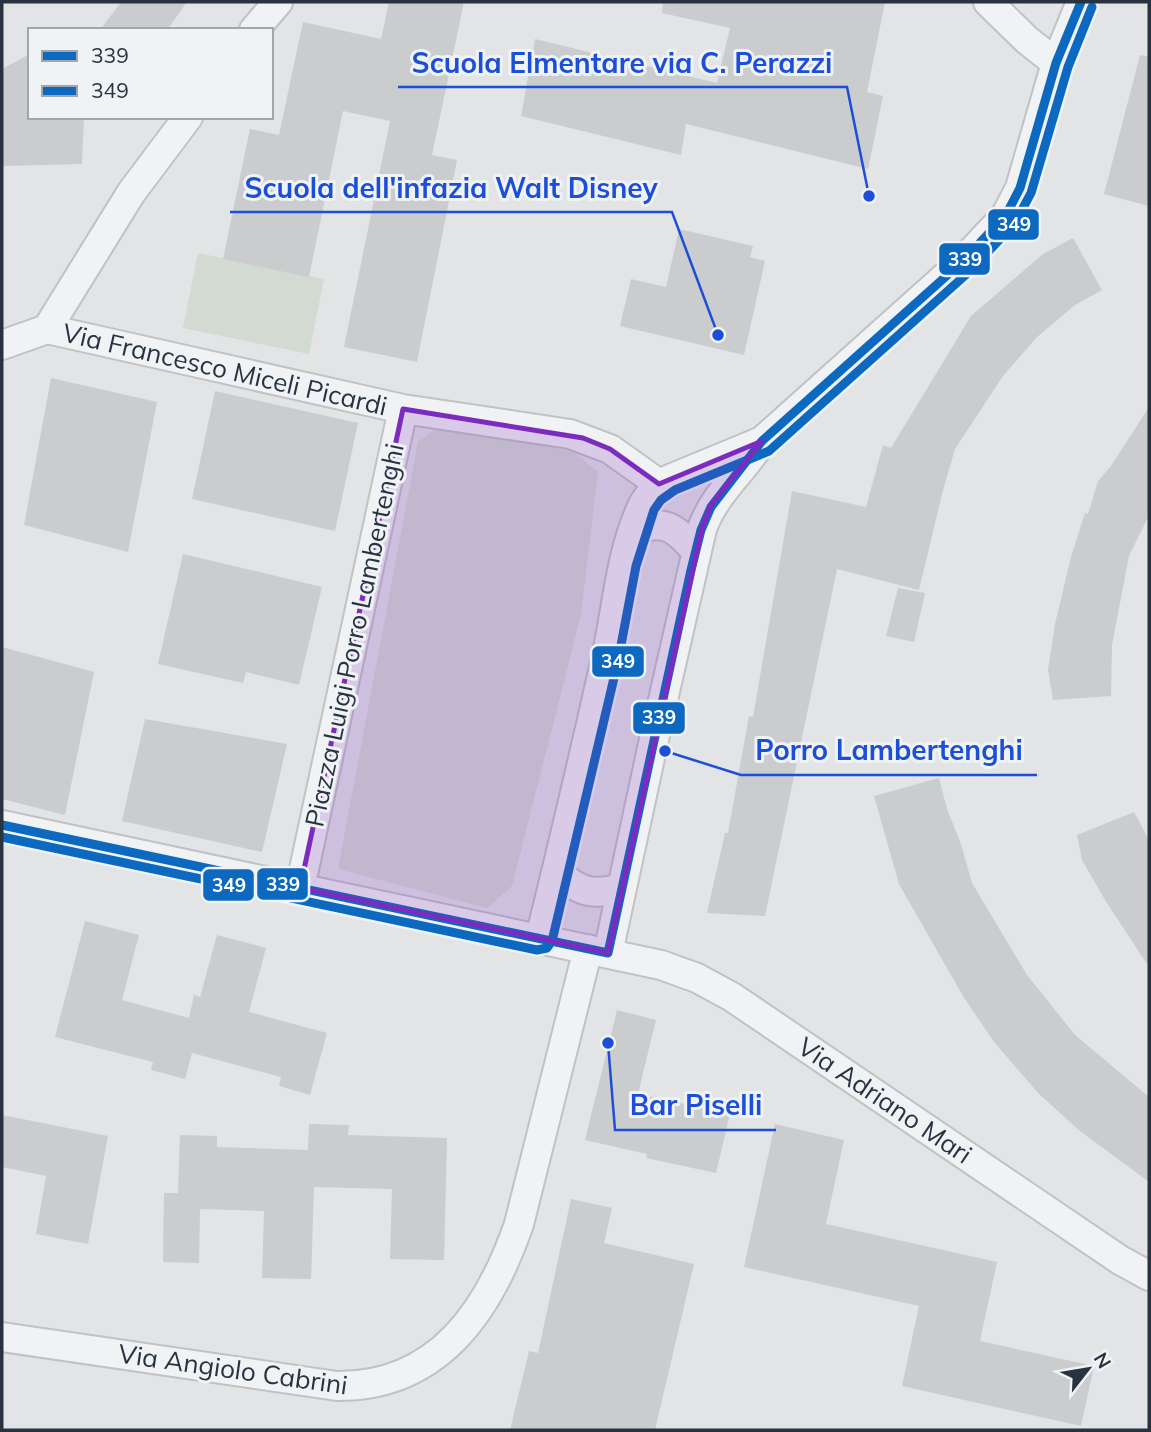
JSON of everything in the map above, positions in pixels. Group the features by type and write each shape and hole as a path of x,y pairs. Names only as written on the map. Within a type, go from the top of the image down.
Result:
{"street":[{"path":"256,28 278,2"},
{"path":"988,2 1027,40 1056,63"},
{"path":"2,825 598,951 622,888 696,551 711,505 746,465 762,441 962,262 1006,215 1020,188 1056,63 1081,2"},
{"path":"2,345 47,329 131,194 187,119"},
{"name":"Via Francesco Miceli Picardi","path":"47,329 403,409"},
{"name":"Piazza Luigi Porro Lambertenghi","path":"300,888 403,409 583,438 610,449 659,484"},
{"path":"540,938 593,718 625,561 647,497 659,484 762,441"},
{"path":"633,532 657,523 665,525 685,538 696,551"},
{"path":"556,872 579,890 593,893 622,888"},
{"name":"Via Adriano Mari","path":"598,951 679,971 732,997 1120,1260 1149,1276"},
{"name":"Via Angiolo Cabrini","path":"2,1337 337,1387 378,1383 415,1368 443,1350 473,1318 487,1297 510,1250 598,951"}],"highlighted area":[{"path":"403,409 583,438 610,449 659,484 762,441 711,505 702,529 608,953 300,888"}],"shaded area":[{"path":"198,253 324,279 309,354 183,328"},
{"path":"438,427 506,434 575,453 598,472 581,614 512,886 487,908 338,869 418,442"}],"building":[{"path":"121,2 187,2 168,28 102,28"},
{"path":"389,2 464,2 432,155 457,160 417,362 344,347 390,121 343,111 309,277 223,259 250,129 279,135 303,22 381,39"},
{"path":"663,2 885,2 867,92 883,96 868,169 686,124 681,155 521,116 535,39 717,83 730,28 662,13"},
{"path":"28,55 28,119 84,119 82,164 2,166 2,69"},
{"path":"1140,55 1149,57 1149,206 1104,194"},
{"path":"679,229 753,246 750,257 765,261 744,355 620,326 631,279 666,287"},
{"path":"1073,238 1102,290 1075,305 1036,338 1003,376 955,449 919,590 837,569 765,916 707,913 725,833 728,833 749,716 753,717 792,491 866,507 883,445 891,448 971,316 1043,254"},
{"path":"51,378 157,402 128,552 24,525"},
{"path":"215,391 358,423 335,531 192,499"},
{"path":"1149,407 1149,515 1129,556 1112,645 1111,696 1053,700 1048,670 1055,624 1085,513 1088,514 1098,481 1111,466"},
{"path":"183,554 322,587 299,685 246,672 243,683 158,664"},
{"path":"898,588 925,593 914,642 886,636"},
{"path":"2,647 94,672 65,815 2,799"},
{"path":"145,719 287,744 262,852 122,821"},
{"path":"939,778 972,883 1027,975 1075,1035 1149,1097 1149,1182 1080,1131 1039,1094 994,1042 963,996 899,884 874,796"},
{"path":"1134,812 1149,840 1149,967 1082,860 1077,835"},
{"path":"85,921 139,935 122,1000 189,1018 194,995 200,997 217,935 266,948 249,1012 327,1033 310,1095 279,1086 281,1077 192,1053 185,1079 151,1070 153,1062 55,1037"},
{"path":"617,1010 656,1020 638,1094 730,1114 716,1173 646,1158 647,1154 585,1140"},
{"path":"2,1115 108,1136 88,1244 36,1234 46,1176 2,1167"},
{"path":"309,1124 349,1125 348,1135 447,1138 444,1260 390,1259 392,1189 314,1187 311,1279 262,1278 264,1211 200,1209 199,1263 163,1262 164,1193 178,1193 180,1135 217,1136 217,1147 308,1150"},
{"path":"775,1124 844,1140 826,1224 997,1262 980,1341 1094,1366 1081,1426 902,1386 919,1306 744,1267"},
{"path":"571,1199 612,1208 604,1243 694,1264 655,1430 510,1430 529,1351 538,1353"}],"transit line":[{"name":"339","path":"2,825 608,953 691,570 701,530 711,507 762,441 962,262 1006,215 1020,188 1056,63 1081,2"},
{"name":"349","path":"2,837 537,950 547,948 552,941 618,661 636,566 654,510 661,500 675,490 769,451 970,271 1015,223 1031,193 1068,67 1092,7"}],"place":[{"name":"Scuola Elmentare via C. Perazzi","path":"869,196"},
{"name":"Scuola dell'infazia Walt Disney","path":"718,335"},
{"name":"Porro Lambertenghi","path":"665,751"},
{"name":"Bar Piselli","path":"608,1043"}]}
